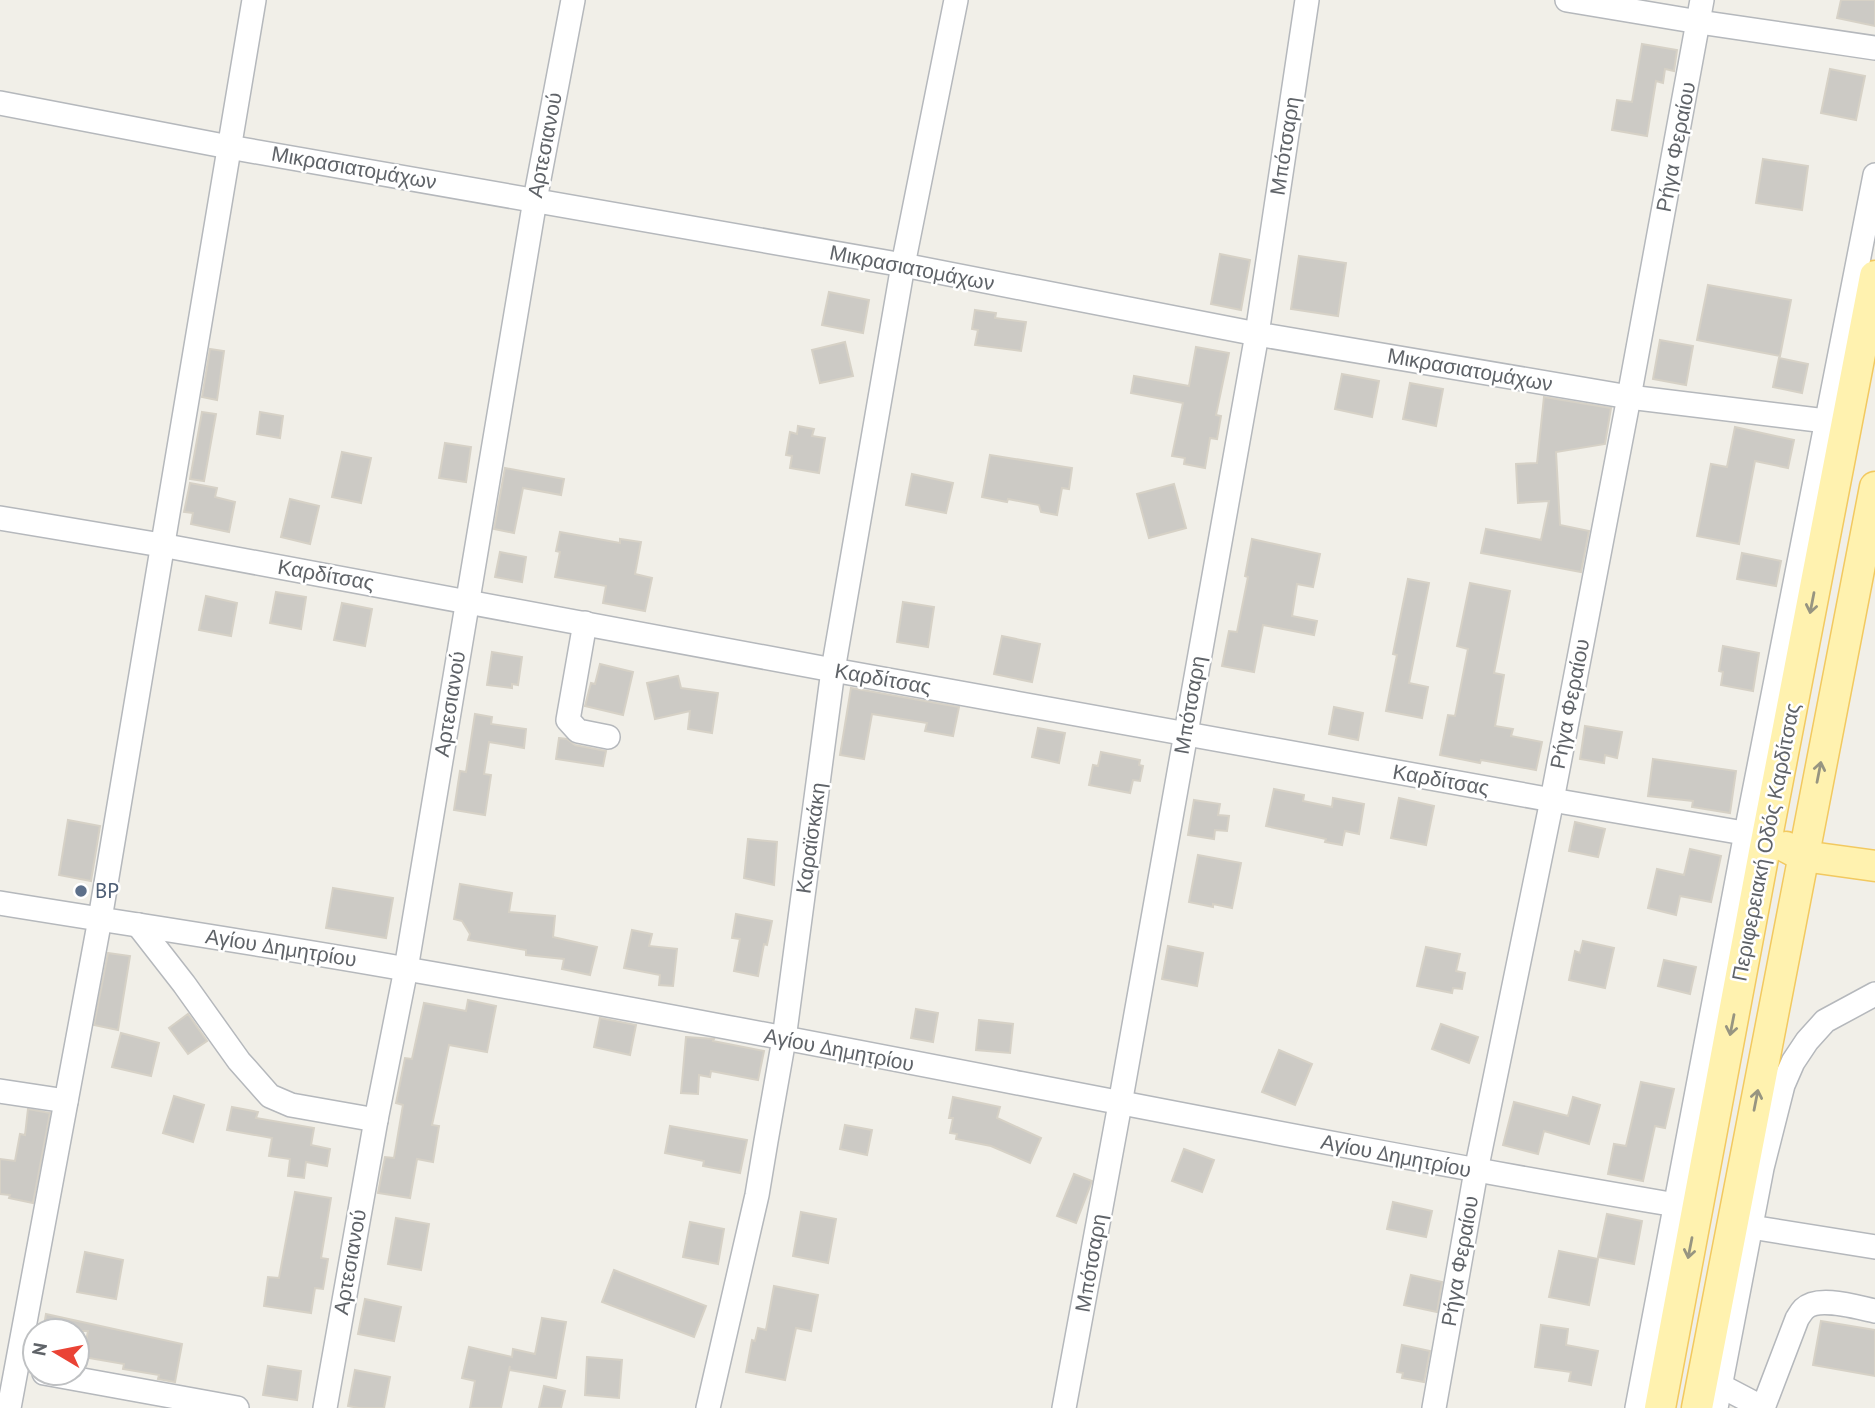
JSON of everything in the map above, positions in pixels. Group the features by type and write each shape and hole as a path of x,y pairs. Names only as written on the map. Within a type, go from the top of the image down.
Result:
{"main road":[{"name":"Περιφερειακή Οδός Καρδίτσας","path":"1660,1408 1757,835 1875,276"},
{"name":"Περιφερειακή Οδός Καρδίτσας","path":"1697,1408 1875,487"},
{"path":"1757,835 1875,866"},
{"path":"1805,847 1875,851"}],"street":[{"path":"9,1408 100,919 254,0"},
{"name":"Αρτεσιανού","path":"325,1408 376,1120 406,969 535,200 573,0"},
{"name":"Καραϊσκάκη","path":"708,1408 757,1195 783,1039 834,670 903,265 956,0"},
{"name":"Μπότσαρη","path":"1065,1408 1256,334 1307,0"},
{"path":"1567,0 1701,11 1875,48"},
{"name":"Ρήγα Φεραίου","path":"1434,1408 1476,1171 1552,800 1701,11"},
{"name":"Μικρασιατομάχων","path":"0,103 229,147 903,265 1256,334 1629,397 1826,422"},
{"path":"1637,1408 1676,1205 1757,835 1826,422 1875,174"},
{"name":"Καρδίτσας","path":"0,518 1757,835"},
{"path":"585,623 568,720 578,731 608,737"},
{"name":"Αγίου Δημητρίου","path":"0,903 406,969 1476,1171 1676,1205"},
{"path":"138,925 239,1060 270,1096 291,1105 376,1120"},
{"path":"1875,994 1825,1021 1793,1062 1783,1085 1762,1168 1718,1397 1763,1408 1797,1319 1804,1309 1814,1303 1824,1302 1875,1311"},
{"path":"0,1091 66,1101"},
{"path":"1751,1227 1875,1247"},
{"path":"91,1382 237,1408"}],"building":[{"path":"1841,0 1875,0 1875,26 1837,18"},
{"path":"1642,44 1677,50 1674,71 1665,69 1663,83 1656,81 1647,136 1612,130 1617,100 1632,102"},
{"path":"1830,69 1865,76 1856,120 1821,113"},
{"path":"1763,159 1808,166 1802,210 1756,203"},
{"path":"1220,254 1250,260 1241,310 1211,304"},
{"path":"1299,256 1346,263 1338,316 1291,309"},
{"path":"1708,285 1791,300 1780,356 1697,340"},
{"path":"829,292 869,300 863,333 822,325"},
{"path":"975,310 996,313 995,318 1026,322 1021,351 975,345 978,330 972,329"},
{"path":"1660,340 1693,346 1686,385 1653,379"},
{"path":"845,342 853,376 820,383 812,350"},
{"path":"1196,347 1229,353 1216,415 1221,416 1217,439 1210,438 1205,468 1184,464 1185,458 1172,456 1183,403 1131,393 1134,376 1189,386"},
{"path":"210,349 224,351 217,400 202,397"},
{"path":"1779,358 1808,364 1802,393 1773,387"},
{"path":"1342,374 1379,381 1372,417 1335,409"},
{"path":"1410,383 1443,389 1436,426 1403,419"},
{"path":"1544,397 1611,408 1605,444 1556,452 1560,525 1589,531 1581,572 1481,553 1486,529 1541,540 1549,501 1518,503 1516,464 1537,463"},
{"path":"202,412 216,414 204,481 190,479"},
{"path":"260,412 283,416 280,438 257,434"},
{"path":"798,426 814,429 812,436 825,438 819,473 790,468 792,456 786,455 790,432 797,434"},
{"path":"1735,427 1794,440 1788,468 1755,461 1739,544 1697,536 1711,464 1727,467"},
{"path":"445,443 471,447 466,482 439,478"},
{"path":"342,452 371,458 361,503 332,497"},
{"path":"990,455 1072,468 1069,489 1062,488 1057,515 1041,512 1039,505 982,497"},
{"path":"505,468 564,479 561,495 523,488 514,533 494,529"},
{"path":"912,474 953,483 946,513 906,505"},
{"path":"190,483 217,488 215,497 235,502 229,532 191,524 193,513 184,512"},
{"path":"1174,484 1186,528 1149,538 1137,494"},
{"path":"290,499 319,506 310,544 281,537"},
{"path":"560,532 620,543 620,539 641,542 635,574 652,578 645,611 603,603 606,586 555,577 560,552 556,551"},
{"path":"1252,539 1320,554 1313,587 1297,584 1292,616 1317,621 1314,635 1263,625 1254,672 1222,666 1229,631 1237,632 1248,577 1245,576"},
{"path":"500,552 526,557 522,582 495,577"},
{"path":"1742,553 1781,561 1776,586 1737,579"},
{"path":"1408,579 1429,583 1409,683 1428,687 1422,718 1386,711 1397,655 1393,654"},
{"path":"1470,583 1510,591 1494,673 1504,675 1495,726 1513,729 1511,736 1542,742 1536,770 1440,755 1448,715 1455,716 1468,649 1457,646"},
{"path":"276,592 306,597 301,629 270,623"},
{"path":"206,596 237,603 231,636 199,630"},
{"path":"903,602 934,607 928,647 897,642"},
{"path":"342,603 372,609 365,646 334,640"},
{"path":"1002,636 1040,644 1032,682 994,674"},
{"path":"1723,646 1759,653 1753,691 1721,685 1723,672 1719,671"},
{"path":"492,652 522,657 518,685 512,684 512,688 487,685"},
{"path":"600,664 633,672 623,715 585,706"},
{"path":"678,676 681,688 718,693 712,733 688,729 690,711 655,719 647,683"},
{"path":"851,688 959,707 953,736 925,731 927,723 872,714 864,759 840,755"},
{"path":"1334,707 1363,713 1358,740 1329,734"},
{"path":"475,714 492,717 491,724 526,729 524,748 489,742 484,774 491,775 485,815 454,810 460,771 466,772"},
{"path":"1585,726 1622,732 1617,758 1605,755 1604,763 1580,759"},
{"path":"1038,728 1065,733 1059,763 1032,757"},
{"path":"559,738 567,739 575,745 606,751 603,766 556,759"},
{"path":"1101,752 1140,760 1139,765 1143,766 1140,781 1133,780 1130,793 1089,785 1093,765 1098,766"},
{"path":"1653,759 1736,771 1730,813 1692,807 1693,801 1648,796"},
{"path":"1274,789 1304,795 1303,801 1332,807 1333,798 1364,804 1359,834 1345,831 1342,845 1266,826"},
{"path":"1399,798 1434,806 1426,845 1391,838"},
{"path":"1194,800 1220,804 1218,815 1229,816 1227,831 1215,830 1214,839 1188,835"},
{"path":"68,820 100,826 91,881 59,875"},
{"path":"1575,822 1605,829 1598,857 1569,851"},
{"path":"748,839 777,842 774,885 744,878"},
{"path":"1690,849 1721,856 1711,902 1680,896 1676,915 1648,908 1657,869 1684,875"},
{"path":"1198,855 1241,863 1232,908 1189,902"},
{"path":"460,884 512,893 509,912 555,916 553,937 597,947 590,975 562,969 564,959 526,955 526,950 468,940 470,934 462,921 454,919"},
{"path":"333,888 393,898 386,938 326,928"},
{"path":"736,914 772,921 758,976 734,971 740,939 732,938"},
{"path":"632,930 652,934 649,946 677,949 673,986 659,985 660,975 624,968"},
{"path":"1583,941 1614,948 1605,988 1569,980 1575,951 1580,953"},
{"path":"1168,946 1203,953 1197,986 1162,979"},
{"path":"1426,947 1460,954 1456,971 1465,973 1462,989 1453,988 1452,993 1417,986"},
{"path":"108,953 130,956 118,1030 94,1025"},
{"path":"1664,960 1696,967 1690,994 1658,986"},
{"path":"468,1000 496,1006 487,1052 449,1045 432,1125 439,1126 433,1162 417,1159 410,1198 378,1193 385,1157 394,1158 403,1105 396,1103 405,1058 412,1059 424,1003 466,1011"},
{"path":"916,1009 938,1013 933,1042 911,1038"},
{"path":"188,1014 207,1041 188,1054 169,1028"},
{"path":"600,1018 636,1025 630,1055 594,1047"},
{"path":"979,1020 1013,1024 1010,1053 976,1050"},
{"path":"1441,1024 1478,1037 1469,1063 1432,1049"},
{"path":"121,1033 159,1043 151,1076 112,1067"},
{"path":"686,1037 714,1039 713,1041 764,1051 758,1080 711,1071 710,1077 699,1075 698,1094 681,1093"},
{"path":"1279,1050 1312,1064 1295,1105 1262,1092"},
{"path":"1641,1082 1674,1089 1665,1128 1655,1126 1643,1181 1608,1174 1614,1144 1626,1146"},
{"path":"174,1096 204,1105 193,1142 163,1133"},
{"path":"953,1097 1000,1107 997,1118 1041,1138 1030,1163 991,1146 956,1139 957,1134 950,1133 953,1118 949,1118"},
{"path":"1573,1097 1600,1105 1589,1144 1544,1131 1538,1154 1503,1145 1514,1102 1568,1116"},
{"path":"232,1107 258,1112 256,1118 314,1128 311,1145 330,1149 327,1166 306,1162 304,1178 288,1176 290,1159 269,1156 272,1138 227,1130"},
{"path":"28,1109 50,1113 33,1203 0,1194 0,1159 15,1161 20,1134 25,1135"},
{"path":"845,1125 872,1130 867,1155 840,1149"},
{"path":"670,1126 747,1140 740,1173 703,1166 704,1161 665,1153"},
{"path":"1184,1149 1214,1160 1202,1192 1172,1181"},
{"path":"1074,1174 1092,1181 1076,1223 1057,1216"},
{"path":"295,1192 331,1198 321,1258 328,1259 323,1289 315,1288 311,1313 264,1306 268,1277 279,1278"},
{"path":"1393,1202 1432,1211 1426,1237 1387,1229"},
{"path":"801,1212 836,1219 828,1263 793,1256"},
{"path":"1607,1214 1642,1221 1634,1264 1598,1257"},
{"path":"396,1218 429,1224 421,1270 388,1264"},
{"path":"690,1222 724,1229 718,1264 683,1257"},
{"path":"1559,1251 1598,1259 1589,1305 1549,1297"},
{"path":"85,1252 123,1260 116,1299 77,1292"},
{"path":"614,1270 706,1306 694,1337 602,1302"},
{"path":"1411,1275 1442,1282 1437,1312 1404,1305"},
{"path":"774,1286 818,1295 811,1331 796,1328 785,1380 746,1372 752,1340 755,1341 758,1328 766,1330"},
{"path":"365,1299 401,1307 394,1341 358,1334"},
{"path":"542,1318 566,1322 556,1378 509,1370 501,1408 470,1408 475,1381 462,1378 469,1347 512,1357 513,1349 535,1354"},
{"path":"1821,1321 1875,1330 1875,1376 1813,1365"},
{"path":"91,1324 182,1344 175,1382 158,1379 159,1375 123,1369 124,1364 91,1358"},
{"path":"1541,1325 1568,1329 1566,1345 1598,1351 1591,1385 1569,1381 1571,1372 1535,1367"},
{"path":"1402,1345 1430,1351 1424,1382 1402,1378 1403,1373 1397,1372"},
{"path":"587,1357 622,1360 619,1398 585,1395"},
{"path":"268,1366 301,1371 297,1400 263,1395"},
{"path":"355,1370 390,1377 384,1408 348,1406"},
{"path":"544,1386 565,1391 561,1408 539,1408"}],"place":[{"name":"BP","path":"81,891"}]}
